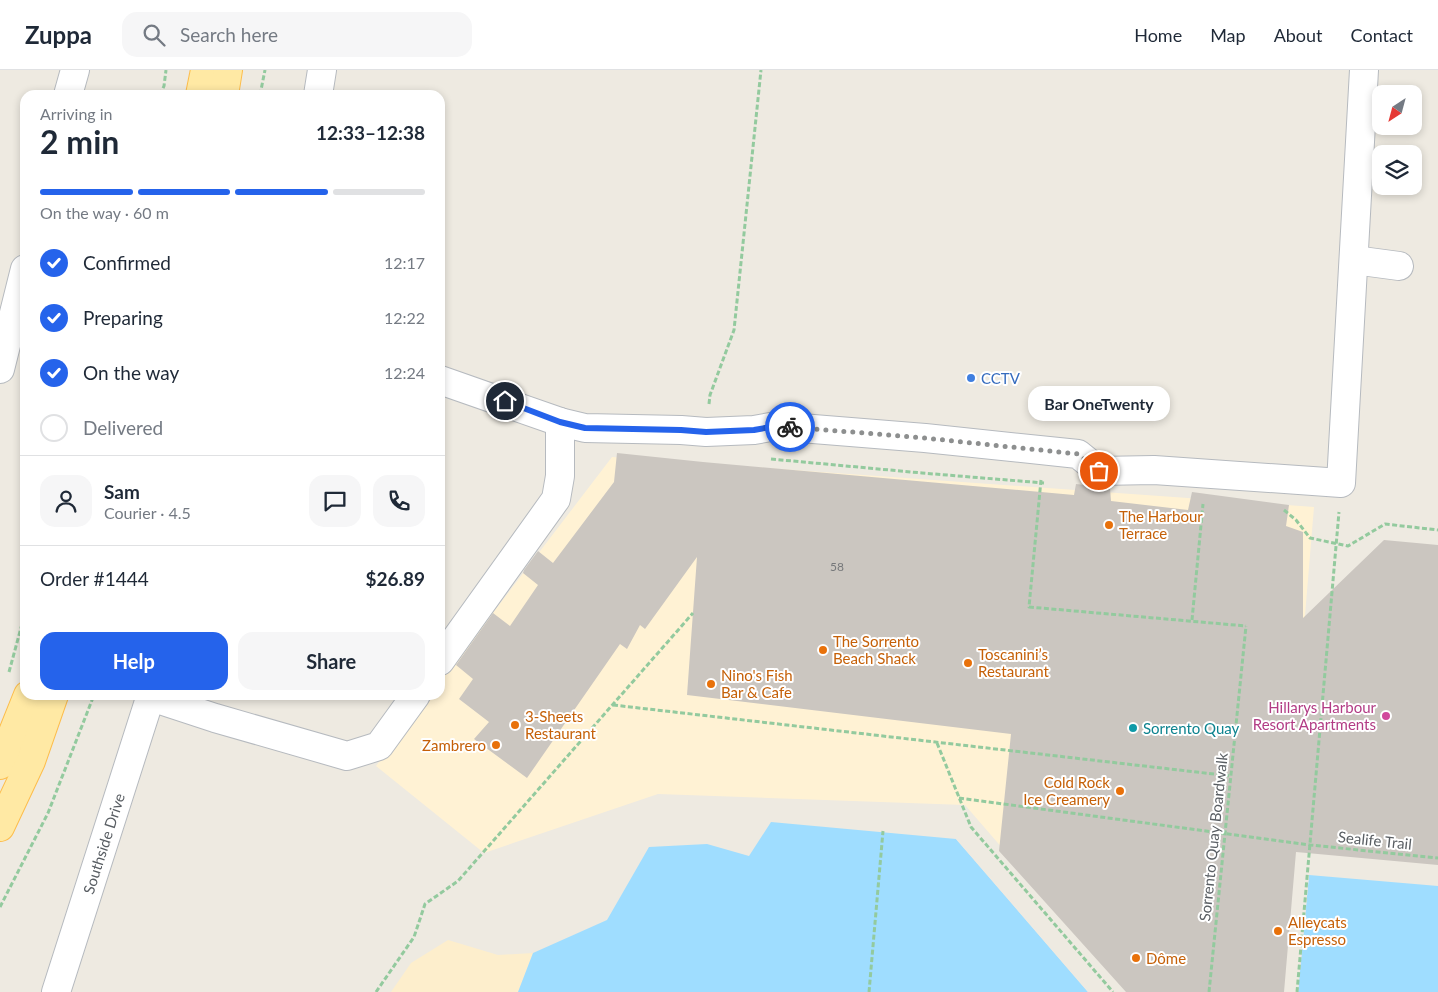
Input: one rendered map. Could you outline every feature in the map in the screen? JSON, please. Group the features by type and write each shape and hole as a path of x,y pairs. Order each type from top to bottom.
{"main road":[{"path":"201,90 205,70"},
{"path":"225,90 228,70"},
{"path":"0,765 26,700"},
{"path":"0,827 31,761 52,700"}],"street":[{"path":"69,90 75,70"},
{"path":"445,382 560,422 585,428 706,432 754,430 776,426 925,438 1078,454 1099,471 1154,470 1341,483 1364,70"},
{"path":"1354,260 1399,266"},
{"path":"0,369 20,289"},
{"path":"445,654 556,499 560,476 560,422"},
{"name":"Southside Drive","path":"56,992 150,700"},
{"path":"163,700 215,718 347,756 379,746 412,700"}],"path":[{"path":"162,90 166,70"},
{"path":"261,90 265,70"},
{"path":"710,395 734,330 761,70"},
{"path":"1044,451 1029,607 1192,620 1206,473"},
{"path":"1298,992 1341,483"},
{"path":"376,992 414,937 425,904 458,882 693,613"},
{"name":"Sorrento Quay Boardwalk","path":"1192,620 1246,626 1209,992"},
{"path":"8,674 20,630"},
{"path":"0,907 48,813 92,700"},
{"path":"613,705 1231,776"},
{"path":"938,743 971,827 1113,992"},
{"name":"Sealife Trail","path":"959,798 1310,845 1438,858"},
{"path":"869,992 883,831"}],"shaded area":[{"name":"Sorrento Quay","path":"612,457 1314,507 1285,857 1127,992 965,805 658,794 484,853 376,766 426,700 445,700 445,675"}],"sand":[{"path":"448,940 498,955 533,953 518,992 391,992 411,963"}],"water":[{"path":"771,822 956,839 1088,992 518,992 533,953 607,920 649,847 707,844 749,856"},
{"path":"1309,875 1438,886 1438,992 1298,992"}],"pier":[{"path":"956,839 960,839 1090,992 1088,992"},
{"path":"1306,875 1309,875 1298,992 1296,992"}],"building":[{"name":"Sorrento Quay","path":"617,453 1074,495 1076,484 1110,488 1111,501 1188,510 1192,492 1289,505 1286,526 1303,532 1303,618 1384,540 1438,545 1438,865 1296,852 1284,992 1126,992 999,851 1011,734 687,695 697,557 645,629 640,625 627,649 620,644 527,778 474,739 489,722 459,699 473,679 456,665 493,613 510,626 538,585 523,573 524,570 538,551 553,563 614,482"}],"way so far":[{"path":"790,427 925,438 1078,454 1099,471"}],"place":[{"name":"CCTV","path":"971,378"},
{"name":"Bar OneTwenty","path":"1099,471"},
{"name":"The Harbour Terrace","path":"1109,525"},
{"name":"The Sorrento Beach Shack","path":"823,650"},
{"name":"Toscanini’s Restaurant","path":"968,663"},
{"name":"Nino's Fish Bar & Cafe","path":"711,684"},
{"name":"Hillarys Harbour Resort Apartments","path":"1386,716"},
{"name":"3-Sheets Restaurant","path":"515,725"},
{"name":"Sorrento Quay","path":"1133,728"},
{"name":"Zambrero","path":"496,745"},
{"name":"Cold Rock Ice Creamery","path":"1120,791"},
{"name":"Alleycats Espresso","path":"1278,931"},
{"name":"Dôme","path":"1136,958"}],"route":[{"path":"505,401 560,422 585,428 706,432 754,430 776,426 790,427"}]}
